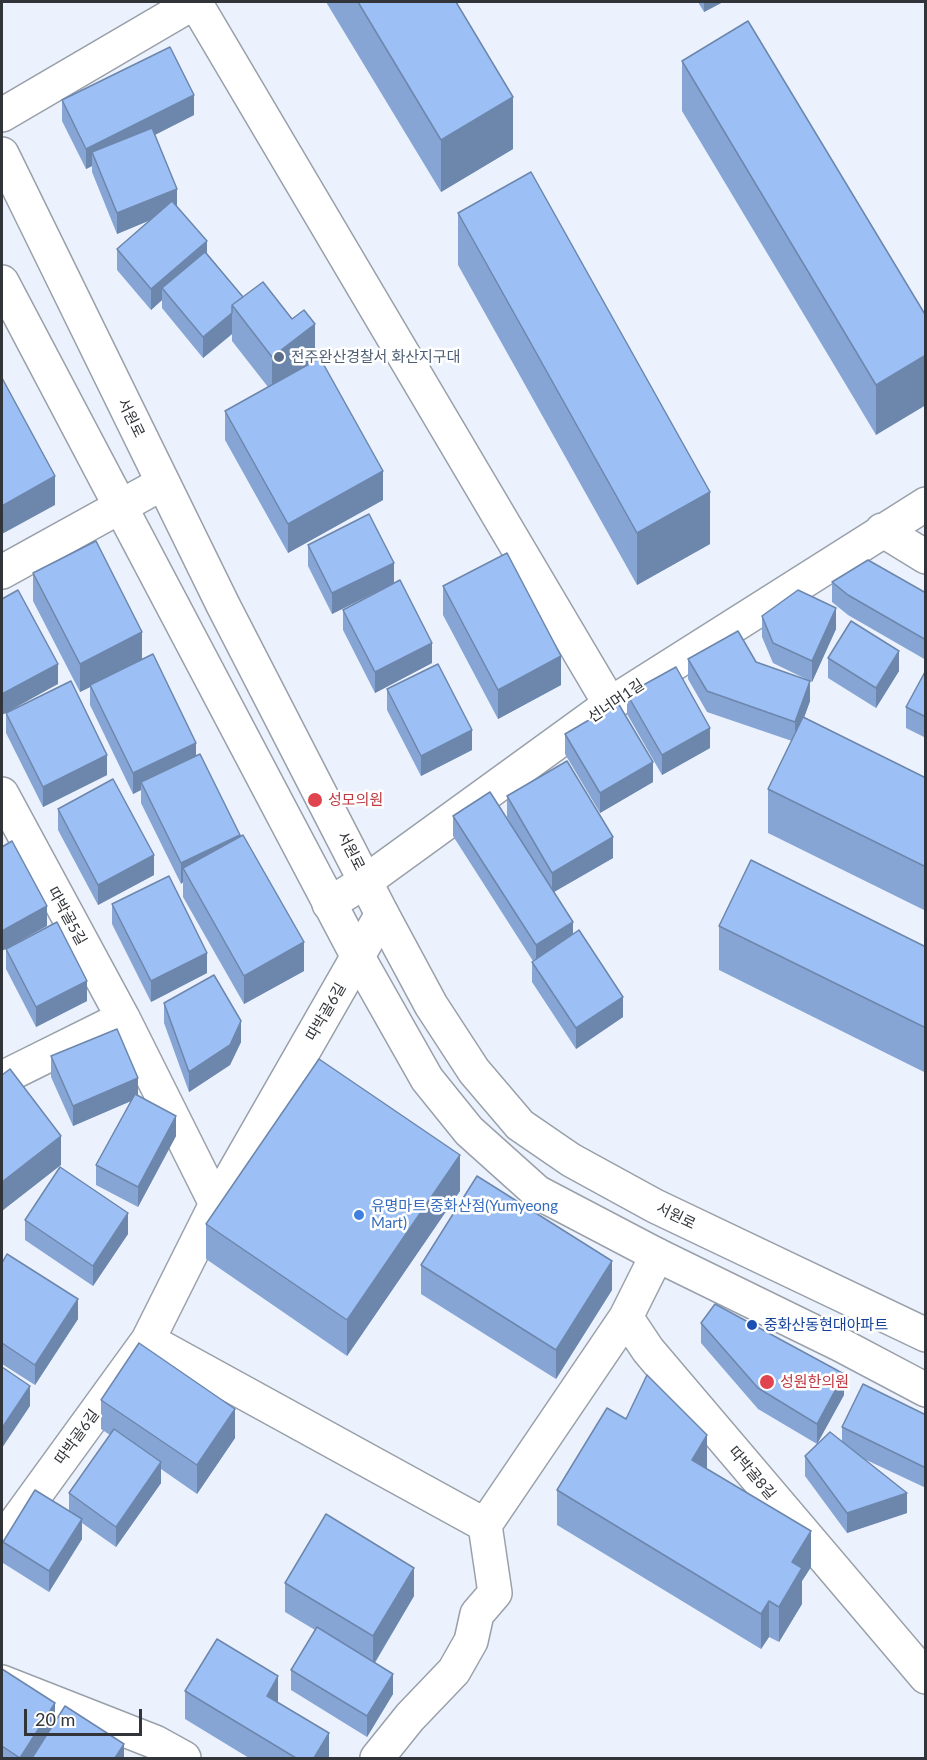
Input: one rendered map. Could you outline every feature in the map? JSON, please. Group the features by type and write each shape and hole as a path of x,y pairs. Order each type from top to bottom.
{"street":[{"path":"2,115 195,2 610,704"},
{"name":"서원로","path":"2,154 229,616 382,914 437,1014 474,1071 520,1125 571,1160 655,1206 926,1335"},
{"path":"2,282 358,957 427,1079 469,1131 537,1192 926,1390"},
{"path":"2,573 163,483"},
{"name":"선너머1길","path":"329,904 366,881 610,704 926,504"},
{"path":"882,530 926,557"},
{"name":"따박골5길","path":"2,794 12,839 123,1018"},
{"name":"따박골6길","path":"2,1541 148,1340 216,1204 382,914"},
{"path":"2,1078 123,1018 216,1204"},
{"path":"377,1758 410,1717 454,1671 471,1641 477,1614 495,1593 485,1525 626,1317 657,1255"},
{"name":"따박골8길","path":"626,1317 648,1350 926,1677"},
{"path":"148,1340 485,1525"},
{"path":"2,1682 155,1742 183,1758"}],"building":[{"path":"358,2 456,2 513,97 441,140"},
{"path":"748,21 926,316 926,355 876,385 682,61"},
{"path":"170,47 194,95 86,149 62,100"},
{"path":"152,128 177,189 117,213 92,152"},
{"path":"531,172 710,492 637,533 458,213"},
{"path":"172,201 207,241 151,289 117,249"},
{"path":"205,252 243,297 232,305 232,313 203,337 162,288"},
{"path":"263,282 292,319 304,310 315,324 272,357 232,305"},
{"path":"320,358 383,471 288,524 225,411"},
{"path":"2,378 55,476 2,506"},
{"path":"369,514 394,563 332,593 308,545"},
{"path":"96,541 142,632 80,664 33,573"},
{"path":"507,553 561,656 498,690 443,586"},
{"path":"868,560 926,593 926,640 848,595 832,582"},
{"path":"400,580 432,643 375,672 343,610"},
{"path":"18,590 58,664 2,694 2,599"},
{"path":"798,590 836,608 812,661 773,643 762,616"},
{"path":"851,621 899,651 876,688 828,658"},
{"path":"738,631 756,662 810,681 795,722 707,691 688,659"},
{"path":"153,654 196,743 133,773 90,685"},
{"path":"438,664 472,730 421,756 387,689"},
{"path":"676,667 710,728 662,755 627,694"},
{"path":"926,670 926,717 906,707"},
{"path":"71,681 107,755 43,787 6,713"},
{"path":"618,703 653,762 600,793 565,734"},
{"path":"803,717 926,778 926,867 768,789"},
{"path":"200,754 240,835 181,863 141,782"},
{"path":"567,761 613,837 552,873 507,796"},
{"path":"113,779 154,855 98,885 58,809"},
{"path":"490,792 573,922 536,945 453,816"},
{"path":"243,835 304,942 244,976 183,868"},
{"path":"12,841 47,906 2,931 2,847"},
{"path":"751,860 926,947 926,1028 719,926"},
{"path":"169,876 207,953 151,981 112,904"},
{"path":"57,922 87,981 36,1007 6,949"},
{"path":"579,930 623,997 576,1028 532,962"},
{"path":"214,975 241,1021 230,1045 189,1072 164,1003"},
{"path":"117,1029 138,1078 73,1106 51,1056"},
{"path":"319,1059 460,1155 347,1320 206,1224"},
{"path":"10,1069 61,1136 2,1182 2,1075"},
{"path":"135,1094 176,1116 138,1187 96,1165"},
{"path":"60,1167 128,1213 93,1266 25,1220"},
{"path":"477,1176 612,1261 556,1350 421,1265"},
{"path":"7,1254 78,1299 35,1365 2,1343 2,1263"},
{"path":"715,1304 844,1374 817,1424 758,1388 701,1323"},
{"path":"139,1343 235,1409 197,1465 101,1400"},
{"path":"2,1367 30,1386 2,1428"},
{"path":"647,1375 707,1435 692,1460 811,1531 792,1562 802,1568 779,1607 769,1601 761,1614 557,1490 607,1408 626,1419"},
{"path":"863,1384 926,1415 926,1468 842,1427"},
{"path":"114,1429 161,1462 116,1527 69,1493"},
{"path":"830,1432 907,1493 847,1513 805,1456"},
{"path":"35,1490 82,1519 49,1571 3,1542"},
{"path":"326,1514 414,1568 373,1636 285,1583"},
{"path":"317,1627 393,1674 367,1716 291,1670"},
{"path":"217,1639 278,1676 267,1696 329,1733 314,1758 296,1758 185,1691"},
{"path":"2,1669 55,1703 20,1758 2,1746"},
{"path":"65,1706 124,1744 115,1758 32,1758"}],"place":[{"name":"전주완산경찰서 화산지구대","path":"279,357"},
{"name":"성모의원","path":"315,800"},
{"name":"유명마트 중화산점(Yumyeong Mart)","path":"359,1215"},
{"name":"중화산동현대아파트","path":"752,1325"},
{"name":"성원한의원","path":"767,1382"}]}
